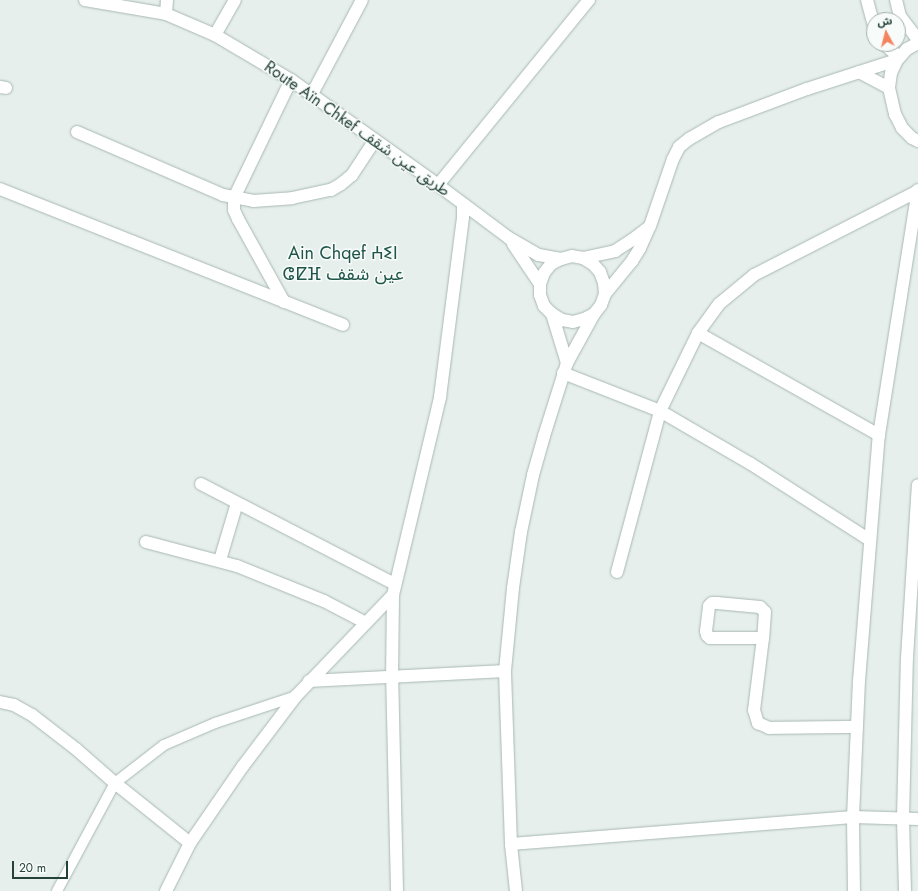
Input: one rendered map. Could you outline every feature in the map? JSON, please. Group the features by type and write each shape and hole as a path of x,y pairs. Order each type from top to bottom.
{"street":[{"name":"Route Aïn Chkef طريق عين شقف","path":"85,0 166,14 215,35 312,94 509,238 539,255 561,259"},
{"path":"166,14 167,0"},
{"path":"215,35 235,0"},
{"path":"312,94 362,0"},
{"path":"438,185 589,0"},
{"path":"867,0 870,12"},
{"path":"896,0 900,16 918,40"},
{"path":"918,44 907,49 898,58 891,73 889,88 895,114 902,128 912,138 918,141"},
{"path":"892,52 898,58"},
{"path":"516,891 511,844 505,671 521,532 533,475 565,368 594,314 601,305 605,294 632,261 640,248 650,226 673,159 679,147 689,139 719,122 819,84 898,58"},
{"path":"859,72 889,88"},
{"path":"284,302 238,219 234,210 234,198 291,80"},
{"path":"77,132 215,192 234,198 253,201 272,200 331,190 342,184 352,175 375,140"},
{"path":"0,189 343,325"},
{"path":"616,572 660,411 698,333 719,304 754,275 918,190"},
{"path":"854,891 854,817 857,727 879,435 918,190"},
{"path":"397,891 392,678 394,590 440,397 458,260 463,204"},
{"path":"583,258 615,250 632,240 650,226"},
{"name":"Route Aïn Chkef طريق عين شقف","path":"509,238 540,284"},
{"path":"594,314 573,322 562,320 552,314 544,306 540,295 540,284 544,273 551,264 561,259 572,256 583,258 593,264 600,272 604,283 605,294"},
{"path":"552,314 565,368"},
{"path":"698,333 879,435"},
{"path":"565,368 660,411 751,464 870,540"},
{"path":"201,484 394,590"},
{"path":"905,891 903,818 907,658 918,485"},
{"path":"220,560 237,503"},
{"path":"146,542 220,560 290,586 366,622"},
{"path":"166,891 190,843 243,766 296,696 394,590"},
{"path":"763,638 710,638 707,635 706,630 709,606 712,603 717,603 763,609 765,617 763,638 754,710 758,723 769,728 857,727"},
{"path":"310,681 392,678 505,671"},
{"path":"0,702 14,705 32,714 190,843"},
{"path":"511,844 854,817 918,819"}],"lane":[{"path":"57,891 115,783 164,745 215,723 296,696"}],"district":[{"name":"Ain Chqef ⵄⵉⵏ ⵛⵇⴼ عين شقف","path":"343,264"}]}
